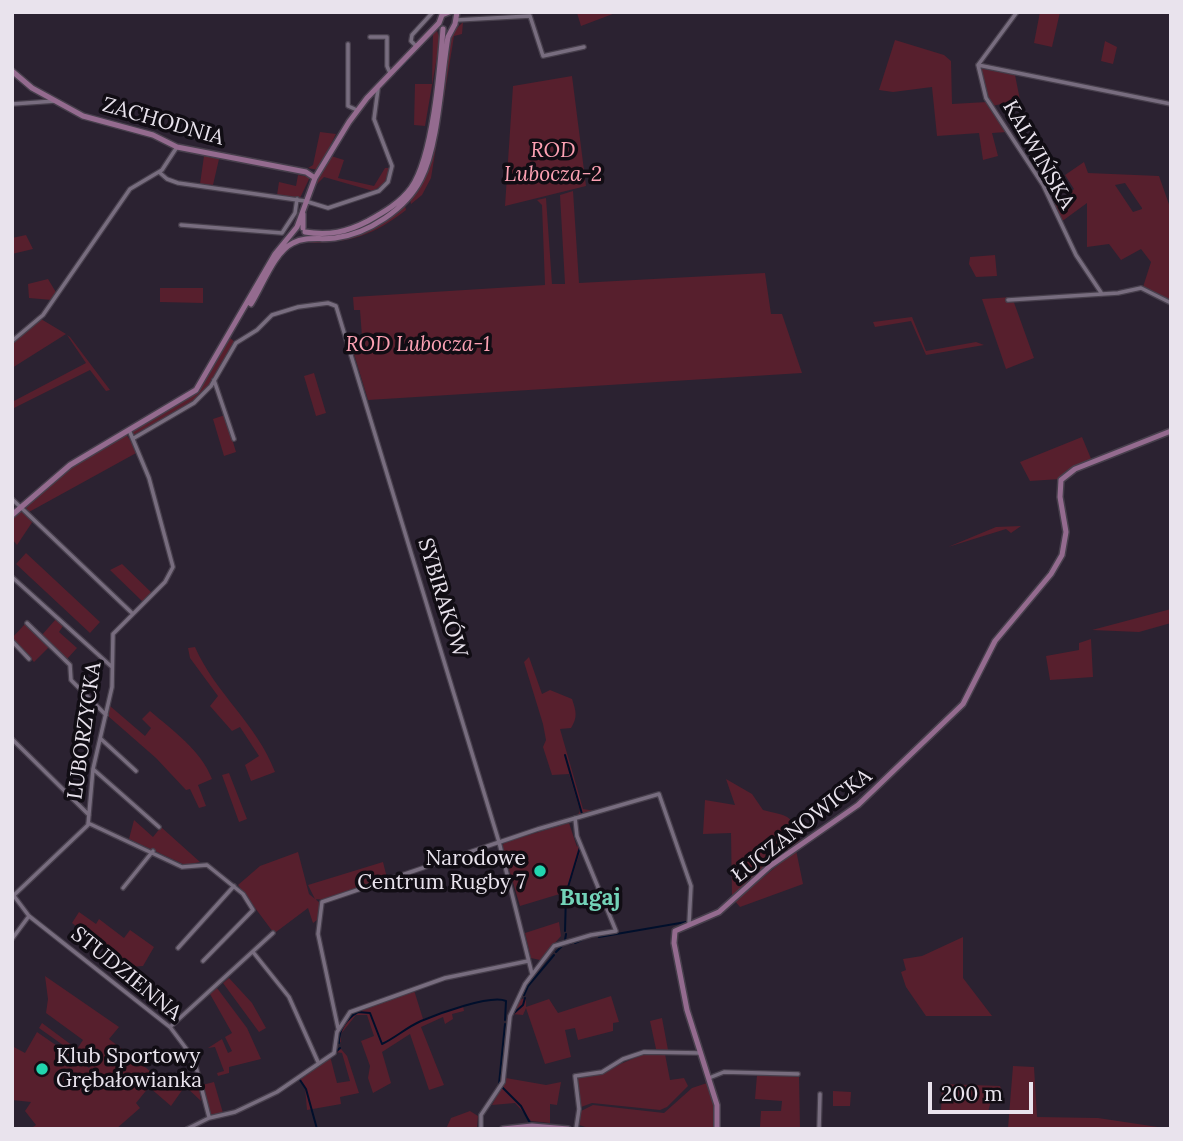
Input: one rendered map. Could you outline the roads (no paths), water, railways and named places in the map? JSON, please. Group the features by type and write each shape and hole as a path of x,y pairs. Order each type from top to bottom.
{"street":[{"path":"416,46 411,41 412,35 433,12"},
{"path":"1017,12 978,65 1171,104"},
{"path":"293,239 292,230 328,234 351,229 387,210 410,189 425,153 443,27 442,15 530,16 543,57 584,47"},
{"path":"12,515 70,465 196,390 277,259 302,231 305,201 315,178 357,110 429,31 443,27 456,17"},
{"path":"370,37 387,37 387,66 390,73"},
{"path":"348,44 348,106 357,110"},
{"name":"KALWIŃSKA","path":"978,65 986,98 1038,177 1076,255 1101,294"},
{"name":"ZACHODNIA","path":"12,71 55,101 83,116 153,135 177,147 306,172 315,178"},
{"path":"159,172 178,183 297,199 332,207 379,191 388,182 391,160 374,119 377,87"},
{"path":"12,104 55,101"},
{"path":"12,341 43,315 130,189 159,172 177,147"},
{"path":"181,225 282,233 296,210 297,199"},
{"path":"1008,300 1101,294 1141,288 1171,303"},
{"name":"SYBIRAKÓW","path":"239,340 280,312 328,303 336,306 499,842 532,974"},
{"path":"134,438 194,403 214,380 239,340 230,335"},
{"path":"214,380 234,439"},
{"name":"LUBORZYCKA","path":"88,823 93,769 106,715 113,634 167,580 174,566 167,534 129,430"},
{"name":"ŁUCZANOWICKA","path":"689,924 719,912 769,866 858,805 963,704 995,641 1058,564 1066,532 1060,497 1061,480 1075,469 1171,431"},
{"path":"13,500 26,501"},
{"path":"13,500 133,614"},
{"path":"12,577 112,667"},
{"path":"27,623 70,665 71,680 106,715"},
{"path":"12,641 29,659"},
{"path":"101,739 136,771"},
{"path":"13,743 89,816"},
{"path":"93,769 159,827"},
{"path":"187,1129 209,1118 235,1112 277,1092 336,1050 338,1028 318,934 322,902 499,842 660,794 691,886 689,924 677,929 673,942 687,1010 718,1105 717,1129"},
{"path":"481,1129 481,1115 501,1086 510,1016 532,974 559,943 616,931 577,836 575,818"},
{"path":"13,896 88,823 153,851 182,867 208,865 245,896 253,910 203,961"},
{"path":"123,888 153,851"},
{"path":"178,948 234,886"},
{"name":"STUDZIENNA","path":"13,896 29,916 170,1027 194,1059 209,1118"},
{"path":"12,904 19,905"},
{"path":"12,939 29,916"},
{"path":"170,1027 273,933"},
{"path":"253,952 289,997 318,1062"},
{"path":"338,1028 350,1012 365,1006 445,978 528,961"},
{"path":"576,1129 579,1110 575,1076 603,1072 623,1059 645,1052 701,1053"},
{"path":"709,1079 724,1072 798,1074"},
{"path":"819,1129 820,1094"},
{"path":"503,1129 532,1126 568,1129"}],"waterway":[{"path":"395,73 409,59"},
{"path":"565,755 582,814"},
{"path":"565,931 566,894 580,847"},
{"path":"599,937 686,922"},
{"path":"565,940 566,934"},
{"path":"575,943 586,938"},
{"path":"568,944 572,943"},
{"path":"556,952 562,946"},
{"path":"524,995 528,986 554,955"},
{"path":"514,1013 523,1005 525,998"},
{"path":"339,1043 344,1025 358,1012 370,1013 382,1044 421,1021 477,1002 506,1001 505,1020"},
{"path":"505,1024 499,1084 521,1106 530,1123"},
{"path":"329,1058 340,1048"},
{"path":"300,1080 306,1089 317,1129"}],"place":[{"name":"Narodowe Centrum Rugby 7","path":"540,871"},
{"name":"Klub Sportowy Grębałowianka","path":"42,1069"}],"district":[{"name":"Bugaj","path":"590,898"}],"park label":[{"name":"ROD Lubocza-2","path":"553,163"},
{"name":"ROD Lubocza-1","path":"418,345"}]}
